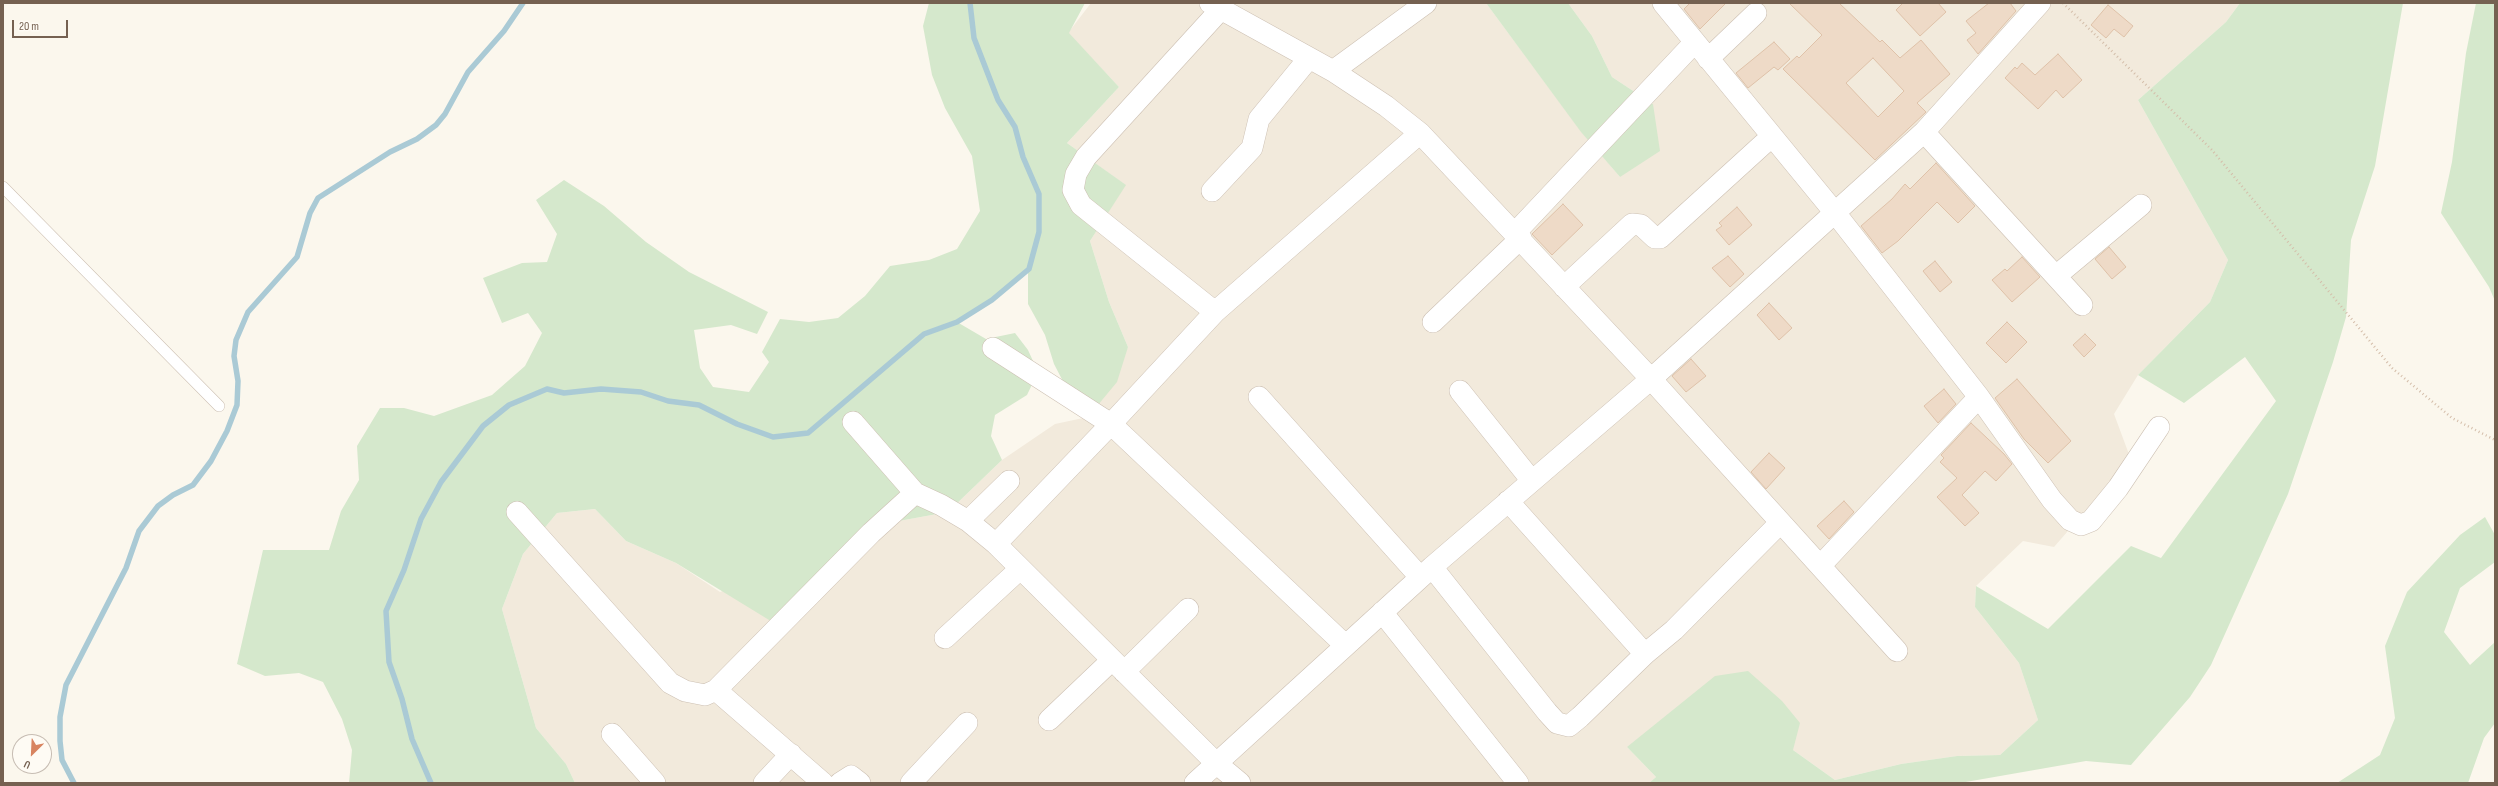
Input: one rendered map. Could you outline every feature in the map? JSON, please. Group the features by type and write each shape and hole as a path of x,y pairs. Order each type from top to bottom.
{"street":[{"path":"1333,71 1426,3"},
{"path":"1663,3 1771,137 1836,214 1979,396 2052,500 2070,520 2081,525 2091,521 2118,488 2159,427"},
{"path":"1195,783 1426,572 1651,378 1836,214 1924,132 2040,3"},
{"path":"1215,312 1082,205 1073,190 1076,174 1086,157 1215,6 1333,71 1386,106 1420,133 1518,235 1564,287 1651,378 1780,523 1821,565 1897,651"},
{"path":"1708,59 1756,13"},
{"path":"1433,322 1518,235 1694,43"},
{"path":"1212,191 1252,148 1259,119 1309,58"},
{"path":"1924,132 2082,305"},
{"path":"996,544 1111,424 1215,312 1420,133"},
{"path":"1564,287 1632,224 1641,225 1655,238 1660,238 1771,137"},
{"path":"2056,276 2141,206"},
{"path":"993,348 1111,424 1346,645"},
{"path":"1460,391 1532,481"},
{"path":"1821,565 1979,396"},
{"path":"1259,397 1426,572 1557,723 1569,726 1645,654 1674,630 1780,523"},
{"path":"853,422 915,493 941,505 968,521 996,544 1216,763 1240,783"},
{"path":"968,521 1009,481"},
{"path":"517,512 670,683 698,695 705,696 716,690 871,533 915,493"},
{"path":"1508,501 1645,654"},
{"path":"945,638 1020,569"},
{"path":"1049,720 1188,609"},
{"path":"1382,612 1518,783"},
{"path":"716,690 791,754 822,783"},
{"path":"911,783 967,723"},
{"path":"612,734 655,783"},
{"path":"764,783 791,754"},
{"path":"840,783 851,776 860,783"}],"lane":[{"path":"3,187 219,406"}],"path":[{"path":"2063,3 2212,150 2392,368 2452,418 2495,440"}],"shaded area":[{"path":"1091,3 1486,3 1581,131 1620,177 1653,104 1612,77 1592,36 1568,3 2240,3 2226,22 2138,100 2228,260 2210,302 2138,375 2114,414 2130,457 2102,492 2054,547 2023,541 1976,586 1975,607 2019,663 2038,720 2000,755 1957,756 1901,764 1835,780 1793,750 1627,747 1656,777 1649,783 575,783 566,764 536,728 502,609 523,554 557,513 595,509 626,541 676,563 720,592 899,521 948,512 1002,460 1055,424 1088,417 1128,347 1109,302 1090,241 1125,185 1067,143 1119,87 1068,33"}],"green space":[{"path":"929,3 1085,3 1069,33 1119,87 1067,143 1126,185 1090,241 1109,302 1128,347 1117,382 1088,417 1067,389 1054,364 1045,335 1028,304 1028,269 992,300 957,322 986,339 1015,333 1028,350 1038,372 1027,395 995,415 991,436 1002,460 948,512 899,521 774,623 676,563 626,541 595,509 557,513 523,554 502,609 536,728 566,764 575,783 349,783 352,750 342,719 323,682 299,673 265,676 237,664 263,550 329,550 341,511 359,480 357,446 380,408 404,408 434,416 492,395 525,366 542,333 528,313 502,323 483,278 522,263 547,262 557,234 536,200 564,180 604,206 646,242 689,272 768,312 757,334 731,325 694,330 700,368 713,387 749,392 769,362 762,352 780,319 809,322 838,318 865,296 890,266 929,260 957,249 980,211 972,156 945,108 932,75 923,26"},
{"path":"1486,3 1568,3 1592,36 1612,77 1653,104 1660,151 1620,177 1581,132"},
{"path":"2240,3 2403,3 2375,166 2351,240 2346,317 2333,362 2288,494 2211,665 2190,697 2131,765 2086,761 1960,783 1649,783 1656,777 1627,747 1715,676 1748,671 1782,701 1800,723 1793,750 1835,780 1901,764 1957,756 2000,755 2038,720 2019,663 1975,607 1976,586 2048,629 2131,546 2161,558 2276,401 2245,357 2184,403 2138,375 2210,302 2228,260 2138,100 2226,22"},
{"path":"2476,3 2495,3 2495,301 2489,287 2441,213 2452,162 2466,53"},
{"path":"2485,517 2495,535 2495,562 2460,588 2444,632 2470,665 2495,642 2495,723 2484,738 2468,783 2337,783 2380,755 2395,718 2385,646 2407,592 2460,535"}],"building":[{"path":"1690,3 1726,3 1700,29 1684,9"},
{"path":"1789,3 1839,3 1880,42 1882,40 1900,58 1921,40 1950,74 1917,103 1926,112 1875,160 1783,69 1797,56 1799,58 1822,35","holes":["1873,58 1904,91 1878,117 1846,83"]},
{"path":"1903,3 1938,3 1946,12 1920,36 1896,10"},
{"path":"1989,3 2010,3 2016,11 1978,54 1967,40 1976,33 1966,21"},
{"path":"2108,5 2133,26 2124,37 2114,29 2106,38 2091,25"},
{"path":"1774,42 1790,59 1778,70 1774,67 1748,88 1736,73"},
{"path":"2058,54 2082,80 2063,98 2056,90 2038,109 2005,78 2015,67 2017,69 2022,63 2035,75"},
{"path":"1936,163 1975,206 1958,223 1937,202 1898,241 1882,253 1861,226 1892,199 1905,184 1910,189"},
{"path":"1563,204 1583,225 1552,255 1532,234"},
{"path":"1737,207 1752,225 1729,245 1716,230 1722,226 1719,223"},
{"path":"2109,247 2126,267 2112,279 2095,259"},
{"path":"1728,256 1744,274 1730,287 1712,268"},
{"path":"2022,257 2040,277 2012,302 1992,280 2005,269 2007,271"},
{"path":"1935,261 1952,282 1940,292 1923,271"},
{"path":"1769,303 1792,328 1779,340 1757,315"},
{"path":"2007,322 2027,342 2006,363 1986,343"},
{"path":"2085,334 2096,345 2084,357 2073,345"},
{"path":"1691,359 1706,376 1686,392 1672,376"},
{"path":"2017,379 2071,441 2048,463 2024,439 1995,398"},
{"path":"1944,389 1956,404 1938,423 1924,406"},
{"path":"1971,423 2004,454 2012,464 1996,481 1985,471 1962,495 1979,513 1965,526 1937,497 1957,478 1940,462 1944,458 1941,455"},
{"path":"1769,453 1785,468 1766,489 1751,472"},
{"path":"1844,501 1854,512 1829,539 1817,526"}],"waterway":[{"path":"74,783 62,760 60,741 60,717 66,685 126,568 139,531 158,506 173,495 193,485 211,461 227,431 237,405 238,381 234,356 236,340 248,312 297,257 310,213 318,198 390,152 417,139 436,125 445,114 468,72 504,31 523,3"},
{"path":"431,783 412,739 402,699 389,662 386,611 404,570 421,519 441,482 483,426 509,405 547,389 564,393 601,389 641,392 668,401 699,405 737,424 773,437 808,433 924,334 957,322 992,300 1029,269 1039,232 1039,194 1023,157 1015,127 998,100 974,38 970,3"}]}
